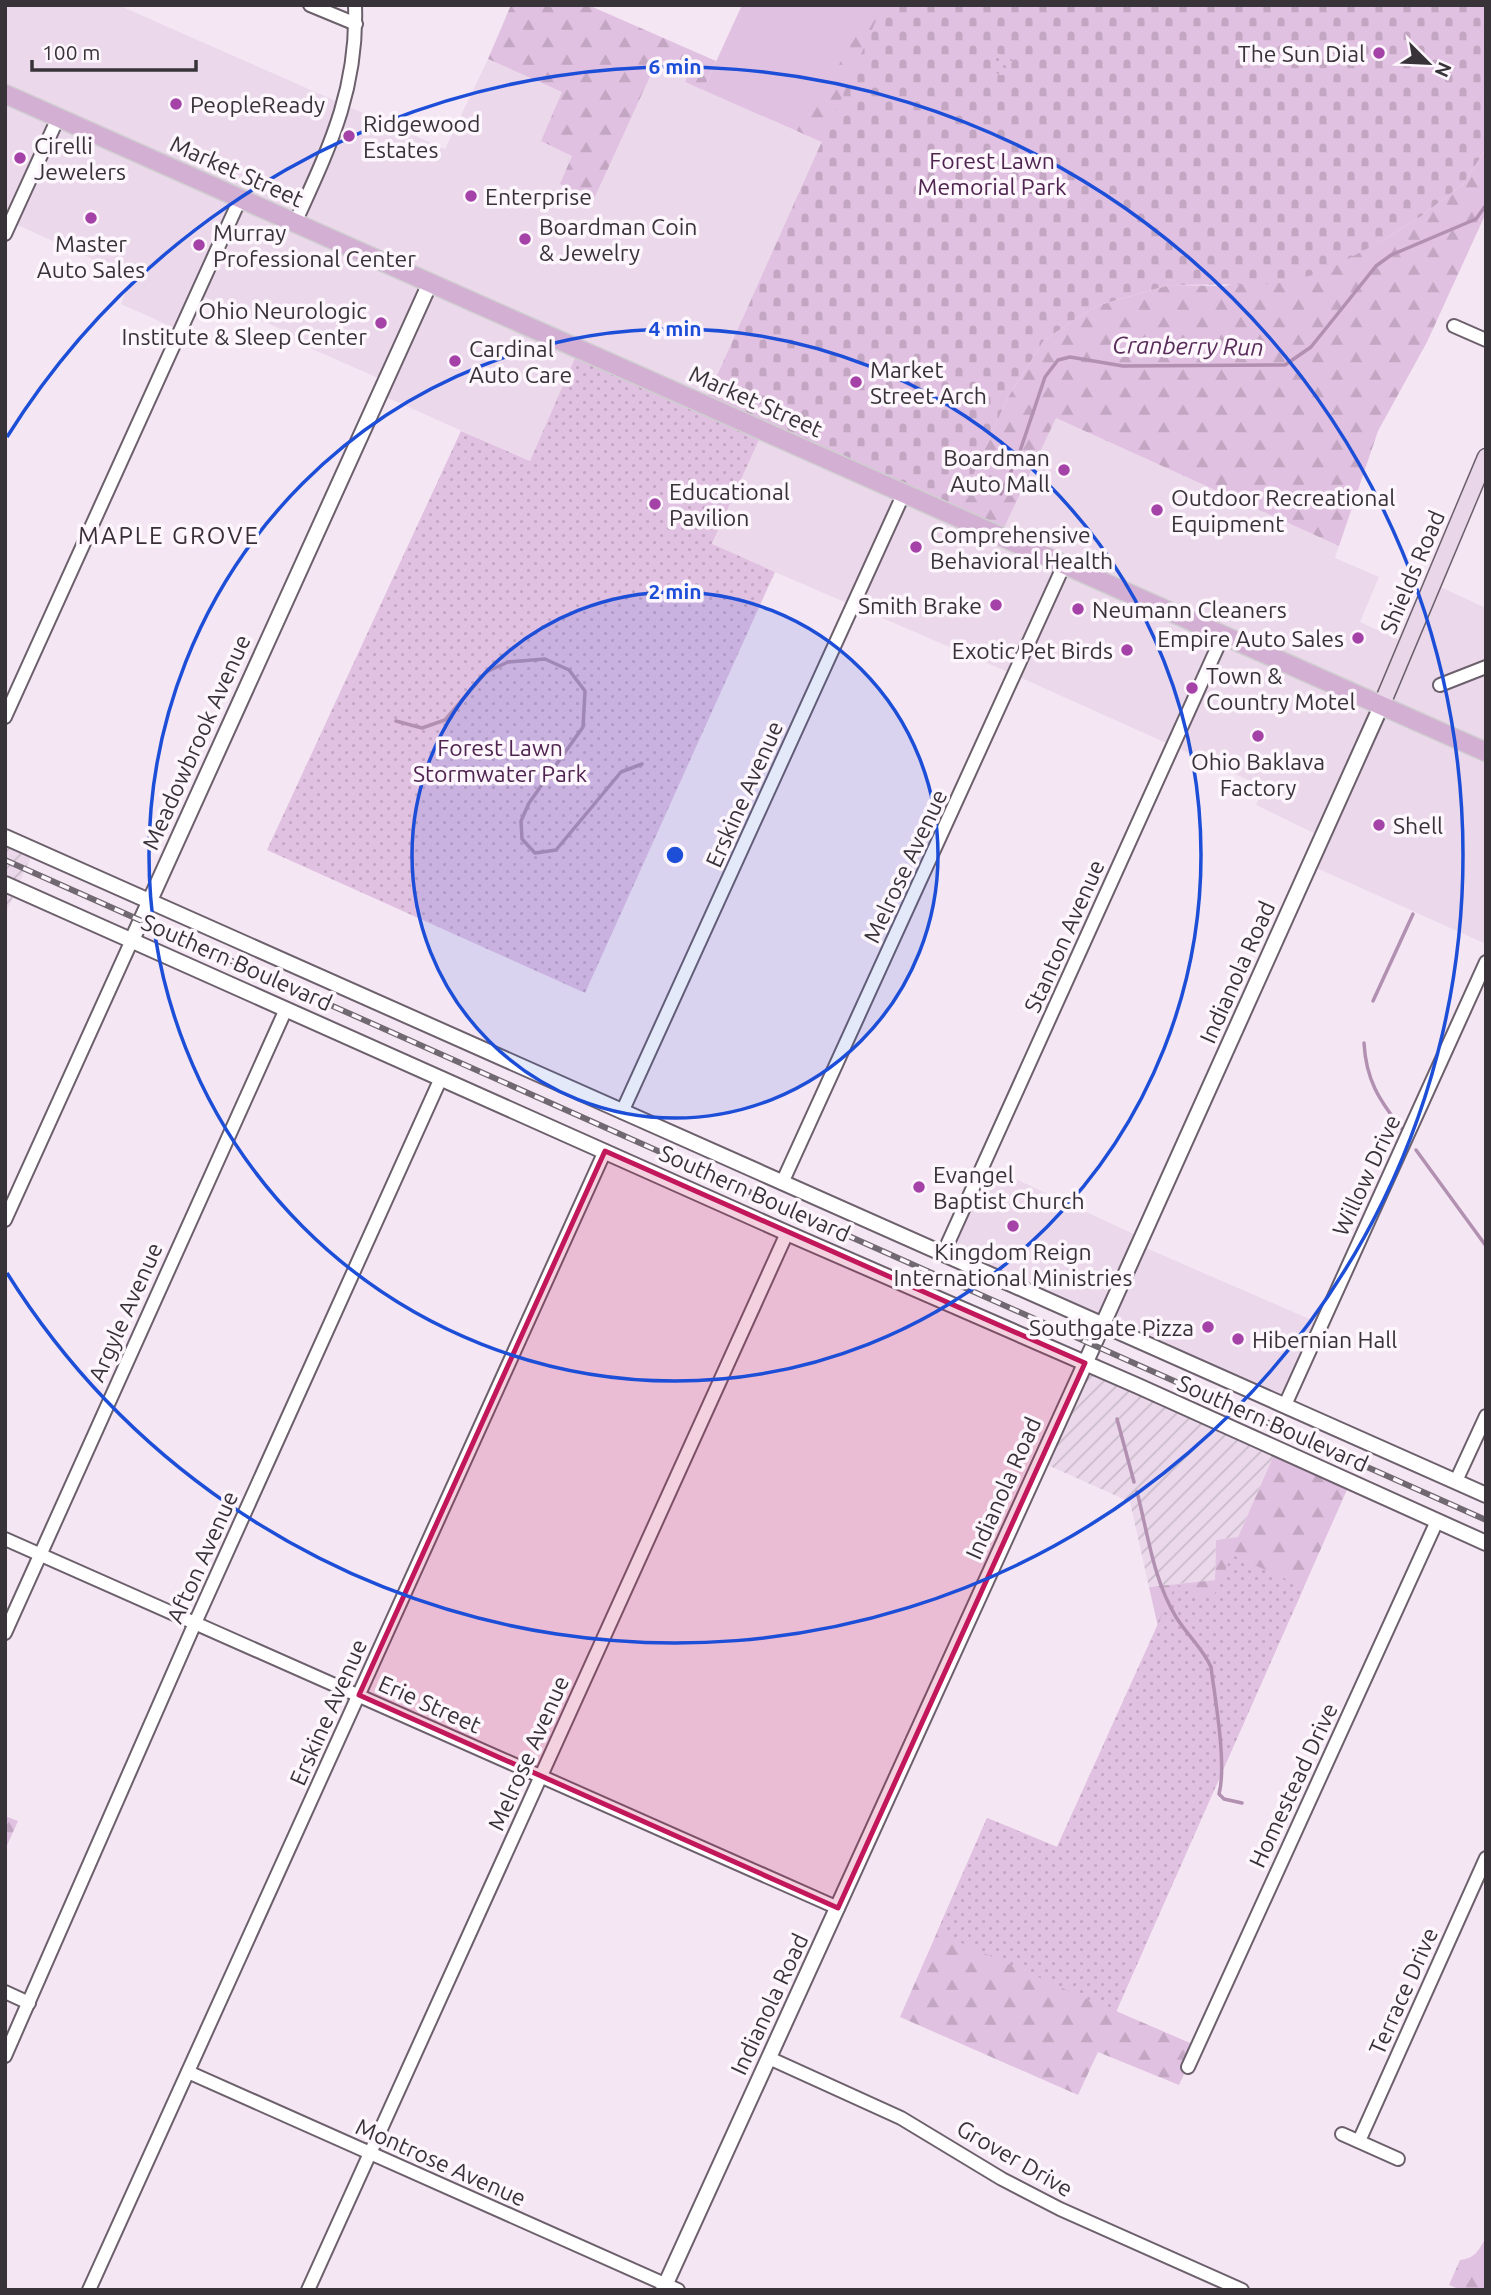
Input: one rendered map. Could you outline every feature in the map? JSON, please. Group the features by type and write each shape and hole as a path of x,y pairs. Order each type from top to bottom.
{"main road":[{"name":"Market Street","path":"5,94 1486,752"},
{"name":"Shields Road","path":"1382,704 1486,457"}],"street":[{"path":"310,5 356,24"},
{"path":"295,223 334,135 345,101 352,74 355,5"},
{"path":"5,234 58,118"},
{"path":"5,717 240,199"},
{"name":"Meadowbrook Avenue","path":"5,1220 430,283"},
{"path":"1454,326 1486,340"},
{"name":"Erskine Avenue","path":"622,1112 904,493"},
{"name":"Melrose Avenue","path":"782,1183 1064,565"},
{"name":"Stanton Avenue","path":"943,1254 1223,635"},
{"path":"1440,685 1486,667"},
{"name":"Indianola Road","path":"669,2288 769,2058 1382,704"},
{"name":"Southern Boulevard","path":"5,837 1486,1495"},
{"name":"Southern Boulevard","path":"5,884 1486,1543"},
{"name":"Willow Drive","path":"1285,1405 1486,962"},
{"name":"Argyle Avenue","path":"5,1633 286,1009"},
{"name":"Afton Avenue","path":"5,2056 195,1623 442,1078"},
{"name":"Erskine Avenue","path":"89,2290 605,1151"},
{"name":"Melrose Avenue","path":"307,2290 787,1233"},
{"path":"1456,1481 1486,1416"},
{"name":"Homestead Drive","path":"1188,2067 1437,1521"},
{"name":"Erie Street","path":"5,1539 838,1908"},
{"name":"Terrace Drive","path":"1359,2141 1486,1858"},
{"path":"5,1992 29,2003"},
{"name":"Grover Drive","path":"769,2058 901,2118 1002,2179 1060,2209 1242,2290"},
{"name":"Montrose Avenue","path":"188,2072 669,2288"},
{"path":"1342,2134 1398,2159"}],"highlighted area":[{"path":"605,1151 1085,1363 838,1908 359,1695"}],"shaded area":[{"path":"5,5 118,5 445,149 488,59 562,92 572,156 594,199 658,58 689,72 685,82 822,142 704,405 530,461 379,394 385,381 292,340 293,334 198,294 181,331 121,304 132,277 11,222 5,226"},
{"path":"1056,418 1339,546 1335,558 1379,577 1360,622 1406,643 1432,583 1486,608 1486,944 1310,865 1322,837 1256,805 1264,787 1015,675 712,545 763,431"},
{"path":"5,837 34,850 5,915"},
{"path":"983,1164 1142,1238 1139,1245 1321,1324 1285,1405 943,1254"},
{"path":"1085,1363 1276,1450 1238,1537 1216,1540 1215,1580 1149,1587 1130,1502 1041,1462"}],"green space":[{"path":"511,5 588,5 716,61 703,90 685,82 689,72 658,59 594,199 560,184 572,156 541,141 562,92 488,59"},
{"path":"742,5 883,5 822,142 703,90"},
{"path":"868,5 912,5 704,405 822,142 797,131 804,114 832,79"},
{"name":"Forest Lawn Memorial Park","path":"883,5 1486,5 1486,149 1463,184 1420,217 1321,273 1275,284 1169,285 1096,306 1044,340 1007,399 955,516 704,405"},
{"path":"997,53 1013,60 1004,75 992,70"},
{"path":"1486,149 1486,213 1427,342 1378,431 1339,546 1056,418 1000,536 955,516 1007,399 1044,340 1096,306 1169,285 1225,286 1380,242 1420,217 1463,184"},
{"name":"Forest Lawn Stormwater Park","path":"579,349 763,431 712,544 775,572 585,993 267,850 461,431 530,461"},
{"path":"1276,1450 1350,1483 1116,2011 1197,2046 1179,2085 1098,2052 1078,2095 900,2017 987,1818 1057,1847 1158,1627 1149,1587 1215,1580 1216,1540 1238,1537"},
{"path":"1232,1555 1304,1587 1116,2012 937,1932 987,1818 1057,1847 1176,1584 1212,1600"},
{"path":"5,1816 18,1821 5,1850"},
{"path":"1486,2237 1486,2290 1461,2290 1449,2285 1460,2260 1473,2255"}],"waterway":[{"name":"Cranberry Run","path":"1001,494 1020,451 1045,377 1058,360 1070,357 1123,366 1285,365 1311,347 1376,266 1391,255 1476,219 1486,205"},
{"name":"Cranberry Run","path":"396,721 422,728 445,720 486,672 508,662 545,659 569,670 585,691 583,727 529,803 521,821 522,839 535,853 556,850 621,772 642,764"},
{"path":"1373,1001 1413,914"},
{"path":"1364,1043 1375,1089 1402,1129"},
{"path":"1416,1150 1486,1246"},
{"path":"1117,1419 1134,1482"},
{"path":"1137,1492 1152,1556 1168,1602 1211,1667 1221,1749 1219,1794 1224,1799 1242,1803"}],"railway":[{"path":"5,860 1486,1520"}],"place":[{"name":"The Sun Dial","path":"1379,53"},
{"name":"PeopleReady","path":"176,104"},
{"name":"Ridgewood Estates","path":"349,136"},
{"name":"Cirelli Jewelers","path":"20,158"},
{"name":"Enterprise","path":"471,196"},
{"name":"Master Auto Sales","path":"91,218"},
{"name":"Boardman Coin & Jewelry","path":"525,239"},
{"name":"Murray Professional Center","path":"199,245"},
{"name":"Ohio Neurologic Institute & Sleep Center","path":"381,323"},
{"name":"Cardinal Auto Care","path":"455,361"},
{"name":"Market Street Arch","path":"856,382"},
{"name":"Boardman Auto Mall","path":"1064,470"},
{"name":"Educational Pavilion","path":"655,504"},
{"name":"Outdoor Recreational Equipment","path":"1157,510"},
{"name":"Comprehensive Behavioral Health","path":"916,547"},
{"name":"Smith Brake","path":"996,605"},
{"name":"Neumann Cleaners","path":"1078,609"},
{"name":"Empire Auto Sales","path":"1358,638"},
{"name":"Exotic Pet Birds","path":"1127,650"},
{"name":"Town & Country Motel","path":"1192,688"},
{"name":"Ohio Baklava Factory","path":"1258,736"},
{"name":"Shell","path":"1379,825"},
{"name":"Evangel Baptist Church","path":"919,1187"},
{"name":"Kingdom Reign International Ministries","path":"1013,1226"},
{"name":"Southgate Pizza","path":"1208,1327"},
{"name":"Hibernian Hall","path":"1238,1339"}],"district":[{"name":"MAPLE GROVE","path":"169,535"}]}
